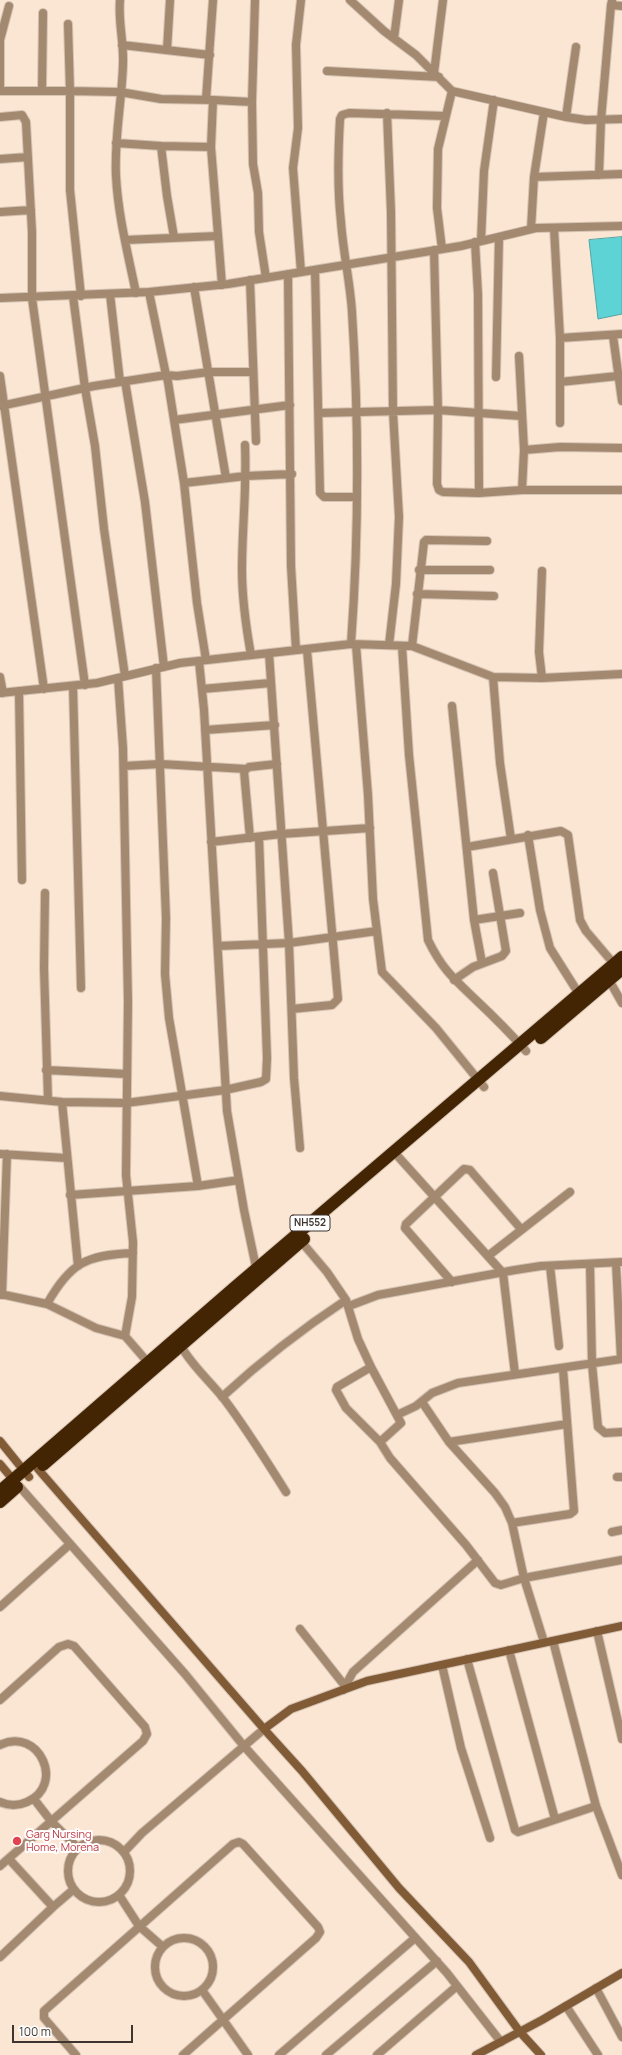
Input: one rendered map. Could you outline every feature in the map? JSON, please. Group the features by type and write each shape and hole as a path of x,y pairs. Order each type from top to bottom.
{"highway":[{"name":"NH552","path":"0,1491 30,1472 299,1238 523,1048 609,980 619,963"},
{"name":"NH552","path":"523,1048 579,994 619,963"},
{"name":"NH552","path":"151,1366 181,1346 258,1273"},
{"name":"NH552","path":"0,1502 16,1482"}],"street":[{"path":"120,0 119,15 124,63 116,143 116,176 125,240 136,293"},
{"path":"167,50 170,0"},
{"path":"213,0 210,55 211,147 222,285"},
{"path":"255,0 252,102 253,164 258,193 259,232 266,278"},
{"path":"301,0 296,45 298,128 293,168 302,272"},
{"path":"350,0 394,38 416,54 452,91 566,117 601,120 622,119"},
{"path":"394,38 399,0"},
{"path":"436,75 443,0"},
{"path":"600,175 601,120 612,2 622,6"},
{"path":"9,6 0,40 0,91 120,92 161,99 252,102"},
{"path":"42,91 43,13"},
{"path":"68,24 70,190 77,296 85,388 95,446 122,677 128,1002 126,1074 127,1191 133,1253 132,1297 125,1336"},
{"path":"122,45 210,55"},
{"path":"566,117 576,47"},
{"path":"327,70 436,75"},
{"path":"452,91 438,149 437,484 439,490 443,492 479,493 522,490 622,490"},
{"path":"479,493 478,242 484,170 494,100"},
{"path":"531,229 534,177 544,112"},
{"path":"445,116 349,113 342,114 340,119 338,163 341,222 352,311 356,414 356,570 354,645 370,828 373,899 382,972 436,1028 481,1084"},
{"path":"387,113 393,412 399,517 396,584 388,646"},
{"path":"0,117 22,115 25,117 31,210 32,298 85,685"},
{"path":"116,143 211,147"},
{"path":"161,146 174,237"},
{"path":"0,160 28,157"},
{"path":"534,177 622,174"},
{"path":"0,212 31,210"},
{"path":"0,298 136,293 222,285 438,250 531,229 622,226"},
{"path":"554,228 560,338 560,423"},
{"path":"125,240 218,236"},
{"path":"496,377 499,237"},
{"path":"315,270 320,492 324,497 356,497"},
{"path":"288,274 292,474 291,566 296,650"},
{"path":"250,280 252,372 256,441"},
{"path":"194,287 226,478"},
{"path":"149,292 166,375 184,483 203,660 202,689 218,946 225,1090 227,1111 239,1180 258,1273"},
{"path":"110,294 123,381 145,502 160,668 160,764 166,918 165,974 169,1018 198,1186"},
{"path":"560,338 613,336 622,334"},
{"path":"613,336 622,401"},
{"path":"519,356 524,450 522,490"},
{"path":"2,405 123,381 166,375 177,376 209,372 252,372"},
{"path":"0,376 2,405 44,689"},
{"path":"560,382 618,376"},
{"path":"174,420 254,408 290,405"},
{"path":"319,413 356,414 438,410 521,416"},
{"path":"245,445 246,476 242,570 244,612 251,655"},
{"path":"524,450 560,447 622,448"},
{"path":"184,483 246,476 292,474"},
{"path":"412,646 422,544 426,540 487,541"},
{"path":"419,570 490,570"},
{"path":"542,571 540,652 542,678"},
{"path":"417,594 494,596"},
{"path":"0,677 1,693 85,685 203,660 354,645 412,646 493,677 542,678 622,674"},
{"path":"402,646 409,755 428,940 437,959 454,980 477,1000 523,1048"},
{"path":"292,1008 332,1005 338,999 307,650"},
{"path":"269,653 289,943 294,1078 300,1148"},
{"path":"493,677 500,763 511,839"},
{"path":"202,689 271,683"},
{"path":"73,686 81,988"},
{"path":"19,691 22,880"},
{"path":"452,706 474,920 482,963"},
{"path":"205,730 275,725"},
{"path":"124,766 160,764 207,765 243,770 277,764"},
{"path":"246,769 244,771 250,838"},
{"path":"211,842 281,834 370,828"},
{"path":"467,847 528,835 561,831 568,835 580,920 586,931 619,963"},
{"path":"528,835 540,910 548,942 564,972 579,994"},
{"path":"0,1096 62,1102 126,1103 225,1090 261,1082 266,1079 259,837"},
{"path":"454,980 473,967 502,956 506,951 493,873"},
{"path":"45,893 46,1070 48,1100"},
{"path":"474,920 520,914"},
{"path":"218,946 289,943 377,931"},
{"path":"609,980 622,1003"},
{"path":"46,1070 126,1074"},
{"path":"62,1102 66,1158 78,1266"},
{"path":"66,1158 3,1154 1,1295 47,1304 96,1328 125,1336 151,1366"},
{"path":"397,1155 503,1273 515,1374"},
{"path":"452,1282 405,1228 406,1224 467,1168 521,1229"},
{"path":"70,1195 198,1186 239,1180"},
{"path":"488,1256 570,1192"},
{"path":"299,1238 326,1272 347,1303 358,1339 401,1423 380,1442"},
{"path":"47,1304 58,1284 70,1270 92,1258 114,1254 133,1253"},
{"path":"222,1397 246,1375 306,1327 347,1303 503,1273 550,1266 619,1262 621,1359 563,1369 515,1374 458,1383 432,1393 422,1402 397,1416"},
{"path":"590,1264 592,1364 598,1427 605,1433 622,1432"},
{"path":"550,1266 559,1346"},
{"path":"181,1346 186,1356 222,1397 247,1430 286,1492"},
{"path":"371,1367 337,1387 336,1390 346,1408 380,1442 390,1458 429,1500 498,1584 622,1560"},
{"path":"512,1523 570,1514 574,1511 563,1369"},
{"path":"422,1402 449,1442 495,1493 505,1507 512,1523 524,1578 544,1642"},
{"path":"449,1442 567,1424"},
{"path":"0,1441 30,1472 302,1771 399,1888 469,1962 520,2032 541,2055"},
{"path":"0,1464 69,1545 185,1674 243,1745 437,1961 501,2042"},
{"path":"612,1532 622,1530"},
{"path":"0,1607 69,1545"},
{"path":"344,1688 353,1672 478,1560"},
{"path":"124,1852 142,1834 243,1745 291,1709 344,1688 367,1681 622,1626"},
{"path":"300,1629 344,1688"},
{"path":"597,1631 622,1739"},
{"path":"553,1641 596,1806 622,1875"},
{"path":"0,1700 59,1647 68,1644 74,1646 145,1727 147,1734 143,1741 0,1866"},
{"path":"510,1650 555,1819"},
{"path":"467,1659 512,1827 518,1832 596,1806"},
{"path":"442,1665 461,1748 490,1838"},
{"path":"0,1745 8,1741 25,1743 40,1753 46,1768 44,1786 34,1799 21,1805 2,1805"},
{"path":"34,1799 51,1822 78,1848"},
{"path":"70,1840 68,1872 71,1886 80,1896 93,1902 107,1901 119,1895 128,1882 130,1866 124,1852 110,1842 93,1840 78,1848 70,1859"},
{"path":"76,2055 44,2018 44,2011 233,1844 239,1842 243,1844 318,1927 320,1932 316,1938 183,2055"},
{"path":"8,1859 53,1907"},
{"path":"0,1957 74,1889"},
{"path":"119,1895 140,1926 163,1947"},
{"path":"279,2055 415,1938"},
{"path":"176,1939 192,1939 206,1947 213,1961 212,1977 202,1990 194,1994 184,1996 175,1994 163,1986 156,1974 155,1964 163,1947 176,1939"},
{"path":"326,2055 437,1961"},
{"path":"476,2055 520,2032 622,1973"},
{"path":"377,2055 457,1986"},
{"path":"596,1988 622,2037"},
{"path":"202,1990 248,2055"},
{"path":"566,2006 598,2055"}],"water":[{"path":"622,237 622,314 598,319 589,240"}],"place":[{"name":"Garg Nursing Home, Morena","path":"17,1841"}]}
